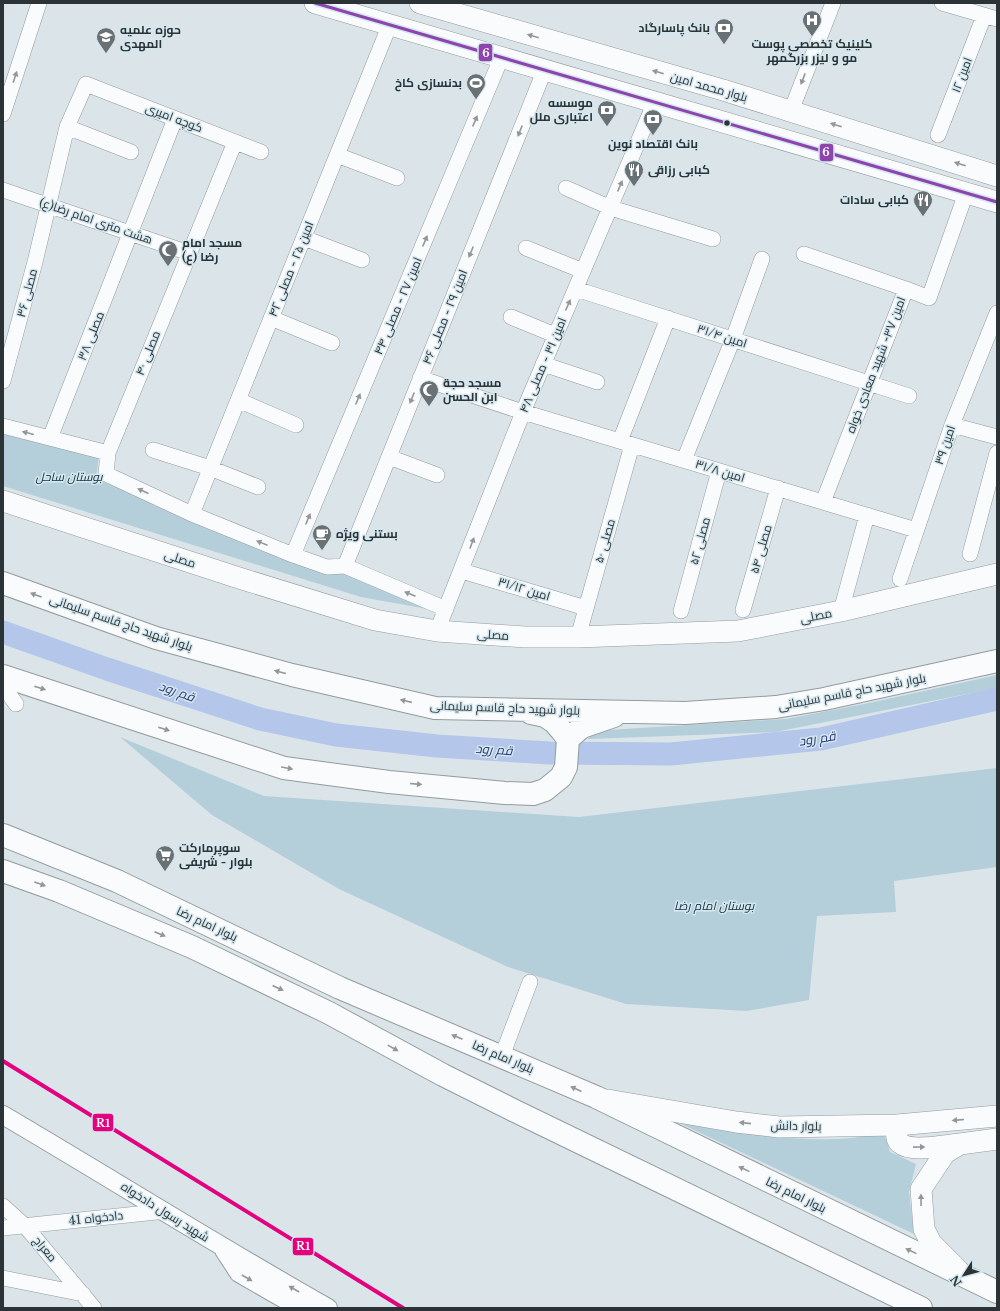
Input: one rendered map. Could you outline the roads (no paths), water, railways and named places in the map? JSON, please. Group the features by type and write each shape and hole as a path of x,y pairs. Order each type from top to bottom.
{"main road":[{"path":"315,3 502,56 997,202"},
{"name":"بلوار محمد امین","path":"420,3 446,7 996,172"},
{"path":"438,38 446,7"},
{"name":"مصلی","path":"3,501 239,578 374,620 437,631 525,637 578,637 738,631 841,611 997,574"},
{"name":"بلوار شهید حاج قاسم سلیمانی","path":"3,583 156,638 292,675 435,708 685,713 801,704 997,661"},
{"path":"3,676 284,768 389,782 520,794 533,794 545,790 561,777 566,767 568,739 574,732 592,723 630,711"},
{"path":"515,709 550,719 568,739"},
{"name":"بلوار امام رضا","path":"3,835 117,881 340,988 502,1056 596,1098 997,1292"},
{"path":"3,871 59,891 192,947 315,1006 515,1111 921,1308"},
{"name":"بلوار دانش","path":"596,1098 736,1122 779,1127 897,1125 997,1116"},
{"path":"897,1125 896,1137 900,1143 906,1147 917,1148 997,1139"},
{"path":"960,1144 945,1153 921,1188 921,1210 924,1229 931,1243 945,1259 967,1278"}],"street":[{"path":"3,114 39,3"},
{"path":"791,111 833,3"},
{"path":"942,3 991,17"},
{"name":"امین ۱۲","path":"938,135 991,17"},
{"name":"امین ۲۵ - مصلی ۴۲","path":"192,514 390,24"},
{"name":"امین ۲۷ - مصلی ۴۴","path":"293,555 502,56"},
{"name":"امین ۲۹ - مصلی ۴۶","path":"345,566 545,69"},
{"name":"کوچه امیری","path":"86,84 261,152"},
{"name":"مصلی ۳۶","path":"3,381 49,206 67,127 86,84"},
{"name":"امین ۳۱ - مصلی ۴۸","path":"437,631 523,412 655,102"},
{"name":"مصلی ۳۸","path":"50,438 132,234 175,119"},
{"path":"67,127 131,152"},
{"name":"مصلی ۴۰","path":"192,514 106,474 108,453 235,142"},
{"path":"337,155 397,178"},
{"path":"566,188 611,208 713,239"},
{"name":"هشت متری امام رضا(ع)","path":"3,190 189,253"},
{"name":"امین ۳۷- شهید معادی خواه","path":"823,502 906,290 929,298 966,193"},
{"path":"304,238 362,260"},
{"path":"526,248 583,271"},
{"path":"804,254 906,290"},
{"path":"684,460 734,340 762,259"},
{"name":"امین ۳۱/۴","path":"576,288 909,396"},
{"name":"امین ۳۹","path":"900,579 952,425 997,313"},
{"path":"511,317 555,335"},
{"path":"271,318 332,343"},
{"name":"مصلی ۵۰","path":"578,637 626,443 668,318"},
{"path":"543,364 597,382"},
{"name":"امین ۳۱/۸","path":"420,378 523,412 916,530"},
{"path":"238,400 296,425"},
{"path":"952,425 997,437"},
{"path":"3,426 108,453"},
{"path":"153,450 210,468 258,487"},
{"path":"970,554 997,453"},
{"path":"389,457 437,474"},
{"name":"مصلی ۵۲","path":"681,611 720,471"},
{"name":"مصلی ۵۴","path":"743,610 778,488"},
{"path":"192,514 293,555 327,567 345,566 446,609"},
{"path":"841,611 867,515"},
{"name":"امین ۳۱/۱۲","path":"462,570 586,608"},
{"path":"3,686 16,704"},
{"path":"502,1056 530,982"},
{"name":"شهید رسول دادخواه","path":"3,1115 166,1211 223,1248 328,1308"},
{"name":"معراج","path":"3,1206 25,1226 86,1301 94,1308"},
{"name":"دادخواه 41","path":"3,1228 166,1211"},
{"path":"223,1248 239,1273 300,1308"},
{"path":"3,1278 86,1301"}],"waterway":[{"name":"قم رود","path":"3,632 107,669 260,719 336,735 437,746 550,753 671,754 821,739 997,699"}],"place":[{"name":"کلینیک تخصصی پوست مو و لیزر بزرگمهر","path":"812,37"},
{"name":"بانک پاسارگاد","path":"724,45"},
{"name":"حوزه علمیه المهدی","path":"106,54"},
{"name":"بدنسازی کاخ","path":"476,100"},
{"name":"موسسه اعتباری ملل","path":"607,127"},
{"name":"بانک اقتصاد نوین","path":"653,136"},
{"name":"کبابی رزاقی","path":"634,187"},
{"name":"کبابی سادات","path":"923,217"},
{"name":"مسجد امام رضا (ع)","path":"168,267"},
{"name":"مسجد حجة ابن الحسن","path":"429,407"},
{"name":"بستنی ویژه","path":"322,551"},
{"name":"سوپرمارکت بلوار - شریفی","path":"165,872"}],"park label":[{"name":"بوستان ساحل","path":"69,477"},
{"name":"بوستان امام رضا","path":"714,906"}]}
